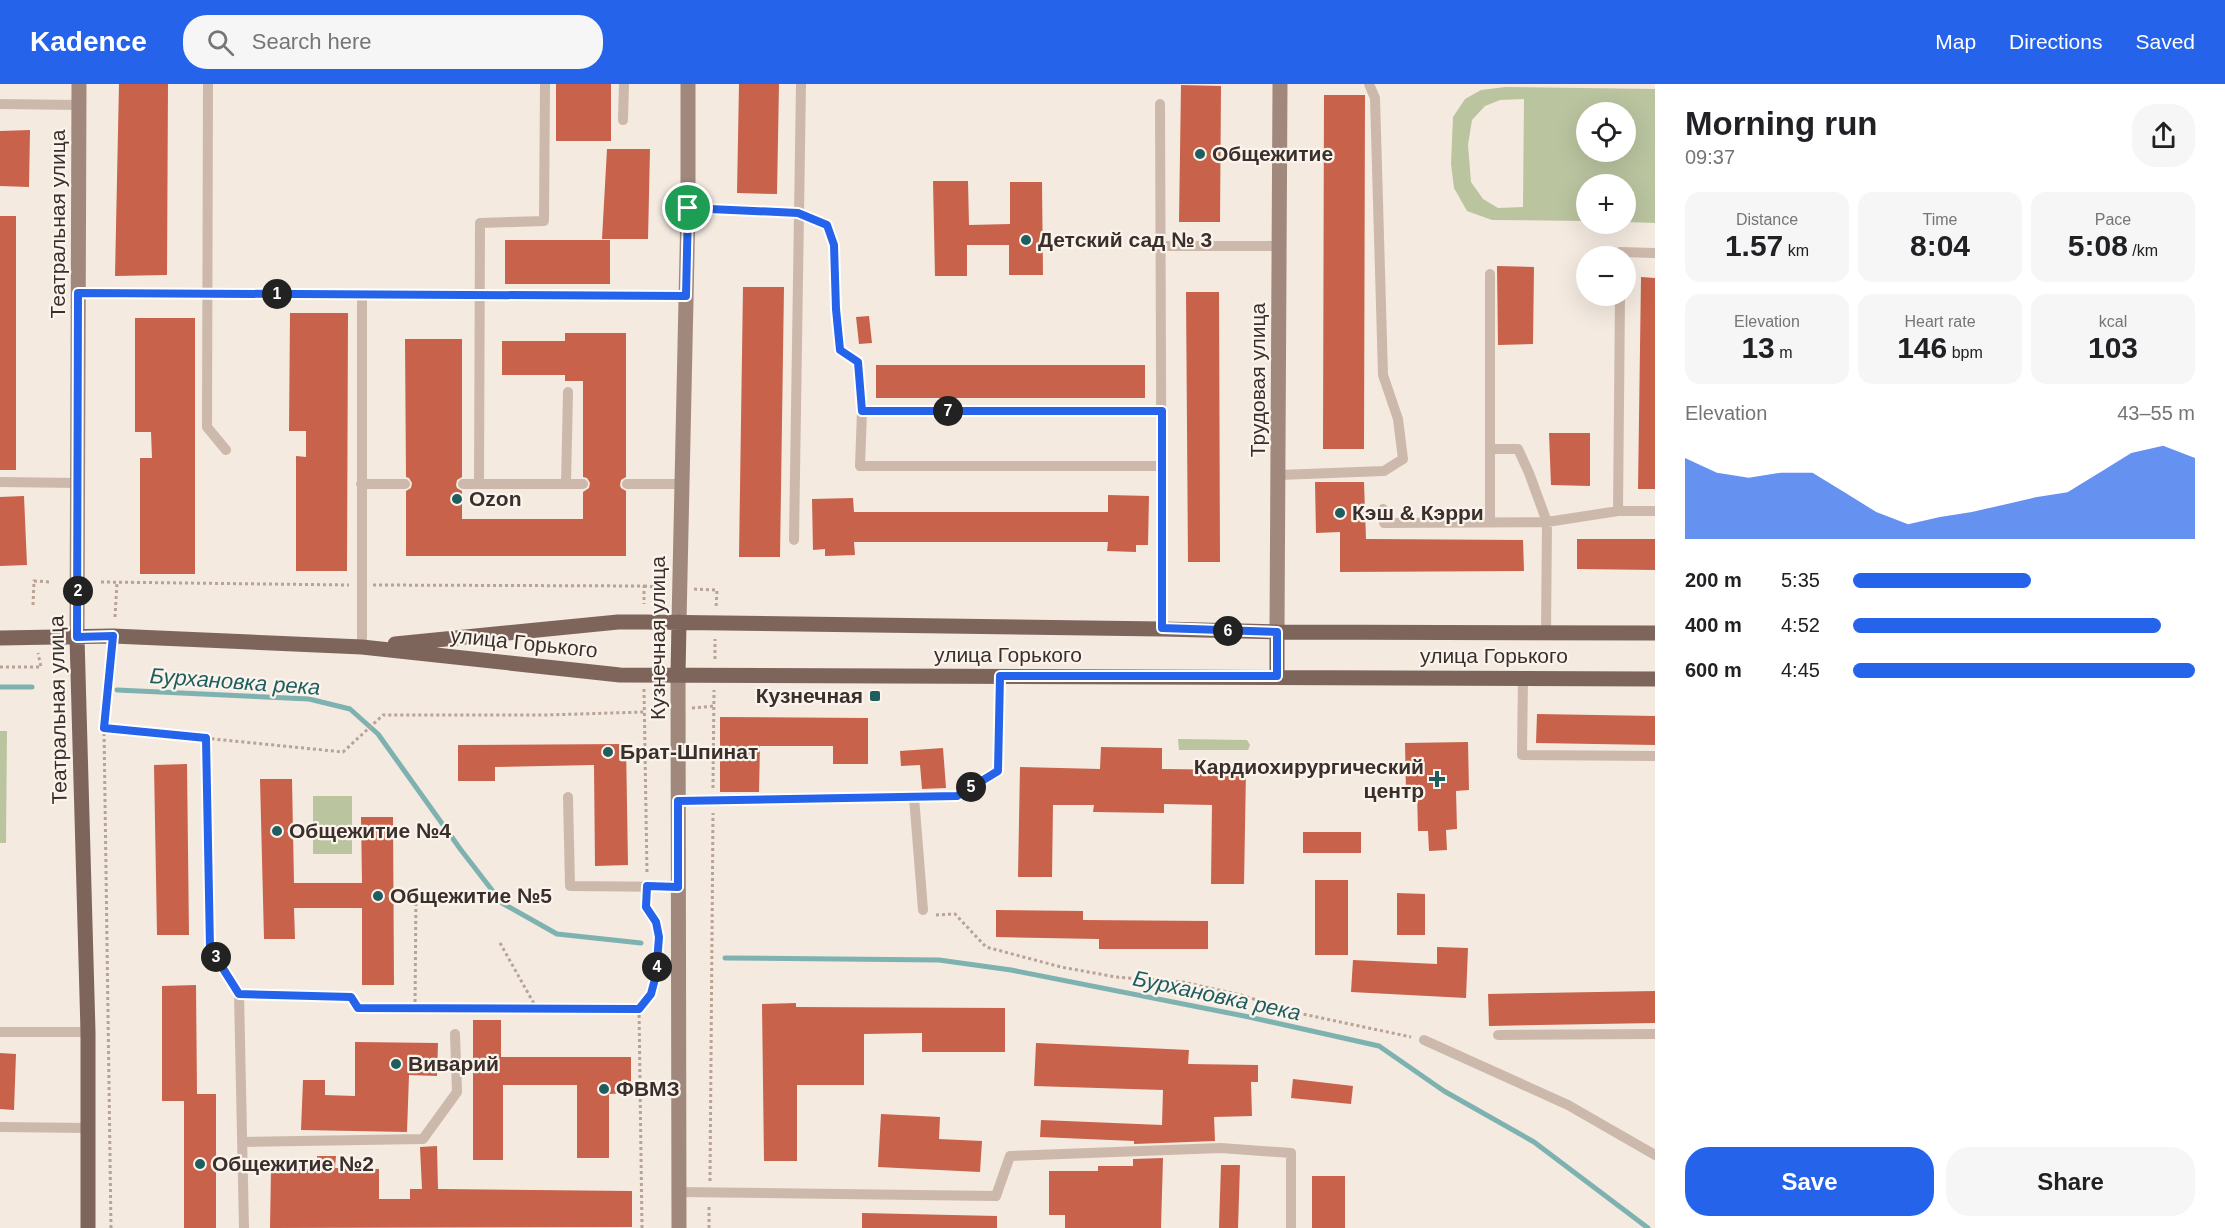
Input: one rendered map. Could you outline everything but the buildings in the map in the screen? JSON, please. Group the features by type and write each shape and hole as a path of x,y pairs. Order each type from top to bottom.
{"main road":[{"name":"улица Горького","path":"362,647 618,622 679,621 1162,628 1277,632 1655,633"},
{"name":"Кузнечная улица","path":"678,675 679,621"},
{"name":"Трудовая улица","path":"1277,632 1277,676"},
{"name":"улица Горького","path":"0,638 113,636 362,647 620,675 1655,679"},
{"name":"Театральная улица","path":"77,637 88,1032 88,1228"}],"street":[{"name":"Театральная улица","path":"77,637 79,84"},
{"name":"Кузнечная улица","path":"679,621 688,208 688,84"},
{"name":"Трудовая улица","path":"1277,632 1280,84"},
{"name":"Кузнечная улица","path":"678,675 679,1228"}],"lane":[{"path":"208,84 207,427 226,450"},
{"path":"479,484 480,223 544,221 545,84"},
{"path":"624,84 624,120"},
{"path":"794,540 801,84"},
{"path":"1279,475 1384,471 1403,459 1398,418 1383,375 1375,98 1369,84"},
{"path":"0,104 79,105"},
{"path":"1160,104 1162,628"},
{"path":"688,208 798,213 827,225 834,245 840,350 858,362 862,411 860,466 1162,466"},
{"path":"1161,246 1278,246"},
{"path":"1636,252 1655,253"},
{"path":"1490,274 1490,521"},
{"path":"78,293 686,296"},
{"path":"362,294 362,647"},
{"path":"1618,511 1620,306"},
{"path":"566,484 568,392"},
{"path":"862,411 1162,411"},
{"path":"1490,449 1518,449 1546,522 1546,633"},
{"path":"0,482 78,483"},
{"path":"362,484 405,484"},
{"path":"463,484 583,484"},
{"path":"627,484 682,484"},
{"path":"1383,509 1384,523 1546,522 1618,511 1655,511"},
{"path":"678,801 957,796 998,771 1000,676"},
{"path":"1522,678 1522,755 1655,756"},
{"path":"207,771 210,948 239,994 244,1228"},
{"path":"568,797 570,886 678,887"},
{"path":"914,797 923,910"},
{"path":"239,994 351,997"},
{"path":"0,1032 88,1032"},
{"path":"1498,1035 1655,1034"},
{"path":"242,1142 423,1139 457,1092 455,1035"},
{"path":"1425,1040 1568,1105 1655,1155"},
{"path":"0,1127 88,1128"},
{"path":"679,1192 996,1196 1010,1155 1221,1148 1291,1153 1291,1228"}],"path":[{"path":"33,604 34,581 51,582"},
{"path":"101,582 644,586 644,604"},
{"path":"115,617 117,582"},
{"path":"111,1228 104,728 113,636"},
{"path":"0,667 41,668"},
{"path":"642,1228 639,1009 651,994 656,975 659,937 656,922 646,907 644,685"},
{"path":"678,709 714,706 709,1228"},
{"path":"104,728 343,752 383,715 546,715 644,712"},
{"path":"206,738 207,771"},
{"path":"415,1008 416,894"},
{"path":"923,910 925,915 955,914 986,946 1062,967 1116,977 1183,982 1241,995 1298,1013 1425,1040"},
{"path":"500,943 537,1009"},
{"path":"351,997 358,1008 639,1009"}],"green space":[{"path":"1506,87 1655,89 1655,223 1636,222 1636,174 1576,174 1576,221 1492,220 1467,211 1454,188 1451,164 1453,117 1465,99 1481,90","holes":["1524,99 1523,207 1498,208 1483,199 1471,182 1468,145 1472,120 1485,106 1500,100"]},
{"path":"0,731 7,731 6,843 0,843"},
{"path":"1178,739 1247,740 1250,745 1248,750 1179,750"},
{"path":"313,796 352,796 352,854 313,854"}],"waterway":[{"path":"0,687 32,687"},
{"name":"Бурхановка река","path":"117,690 309,699 350,709 378,734 502,903 557,934 641,943"},
{"name":"Бурхановка река","path":"725,958 939,960 1011,970 1249,1017 1379,1046 1444,1091 1534,1142 1648,1228"}],"place":[{"name":"Общежитие","path":"1200,154"},
{"name":"Детский сад № 3","path":"1026,240"},
{"name":"Ozon","path":"457,499"},
{"name":"Кэш & Кэрри","path":"1340,513"},
{"name":"Кузнечная","path":"875,696"},
{"name":"Брат-Шпинат","path":"608,752"},
{"name":"Кардиохирургический центр","path":"1437,779"},
{"name":"Общежитие №4","path":"277,831"},
{"name":"Общежитие №5","path":"378,896"},
{"name":"Виварий","path":"396,1064"},
{"name":"ФВМЗ","path":"604,1089"},
{"name":"Общежитие №2","path":"200,1164"}],"route":[{"path":"688,208 798,213 827,225 834,245 840,350 858,362 862,411 1162,411 1162,628 1277,632 1277,676 1000,676 998,771 957,796 678,801 678,887 647,886 646,907 656,922 659,937 656,975 651,994 639,1009 358,1008 351,997 239,994 210,948 206,738 104,728 113,636 77,637 78,293 686,296 688,208"}]}
